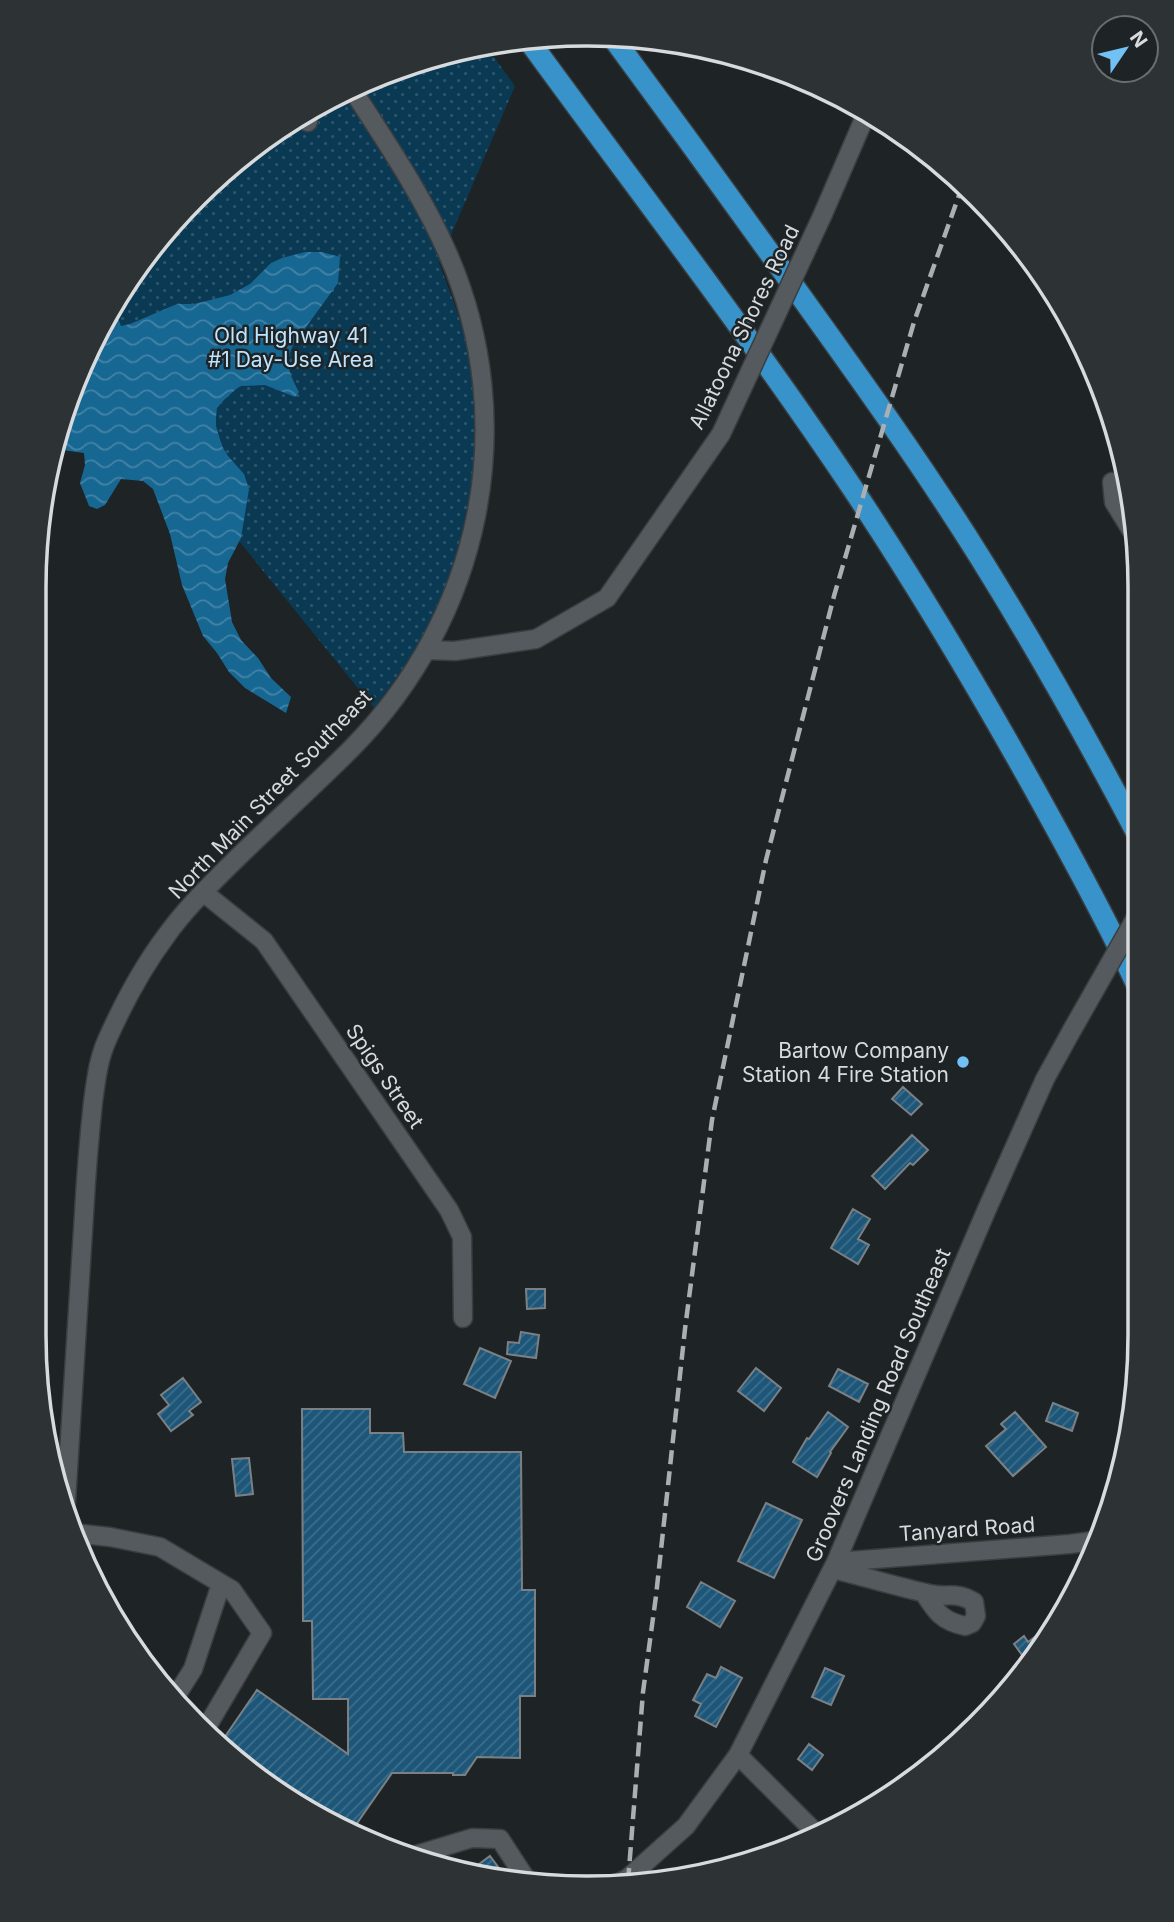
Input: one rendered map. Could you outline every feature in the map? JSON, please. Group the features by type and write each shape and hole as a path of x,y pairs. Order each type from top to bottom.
{"highway":[{"path":"620,47 915,458 1035,649 1128,816"},
{"path":"535,48 714,292 853,489 959,657 1007,739 1082,875 1128,967"}],"street":[{"name":"North Main Street Southeast","path":"61,1455 98,1067 104,1045 128,996 167,934 203,892 353,747 403,688 443,619 459,579 479,503 486,419 482,375 471,319 448,254 420,200 357,97"},
{"name":"Allatoona Shores Road","path":"427,650 455,651 536,639 607,598 720,434 823,214 863,121"},
{"path":"1112,482 1114,502 1124,519"},
{"name":"Spigs Street","path":"203,892 264,941 449,1210 462,1237 463,1318"},
{"name":"Groovers Landing Road Southeast","path":"632,1874 686,1826 738,1755 835,1565 1045,1079 1128,932"},
{"path":"84,1534 160,1547 232,1590 262,1633 209,1723"},
{"name":"Tanyard Road","path":"835,1565 1087,1542"},
{"path":"835,1565 924,1593"},
{"path":"179,1691 193,1669 221,1584"},
{"path":"738,1755 811,1828"},
{"path":"426,1852 472,1838 500,1839 522,1872"}],"green space":[{"name":"Old Highway 41 #1 Day-Use Area","path":"492,54 515,86 439,263 463,331 474,387 474,458 469,494 453,566 441,599 415,650 374,708 192,483 85,386 118,316 157,257 204,204 230,180 257,157 316,118 348,101 413,74"}],"water":[{"path":"305,252 322,252 340,257 338,283 290,352 289,369 299,392 295,397 265,385 241,386 217,408 216,426 222,446 244,474 249,489 241,538 228,563 225,579 232,622 241,640 258,658 271,678 291,697 286,713 245,688 229,672 203,636 182,585 170,534 153,489 143,481 121,479 105,505 97,509 89,506 80,483 85,465 84,453 63,450 87,380 117,317 121,326 177,304 194,304 230,295 250,284 271,263"}],"building":[{"path":"903,1087 922,1104 911,1115 892,1099"},
{"path":"912,1135 928,1150 913,1165 910,1163 885,1189 872,1176"},
{"path":"853,1209 870,1219 858,1239 869,1245 858,1264 831,1248"},
{"path":"526,1289 545,1289 545,1308 527,1309"},
{"path":"521,1332 539,1335 536,1358 507,1354 508,1342 519,1343"},
{"path":"480,1348 511,1361 495,1398 464,1384"},
{"path":"756,1368 781,1388 764,1411 738,1391"},
{"path":"838,1369 868,1384 859,1402 829,1386"},
{"path":"183,1378 201,1402 189,1411 193,1415 171,1431 158,1414 169,1405 161,1395"},
{"path":"1053,1403 1078,1413 1072,1431 1046,1421"},
{"path":"302,1409 370,1409 370,1433 403,1433 404,1452 521,1452 522,1590 535,1590 535,1696 520,1696 520,1758 477,1757 465,1775 392,1773 356,1825 316,1804 257,1765 225,1737 257,1690 348,1754 348,1699 313,1699 312,1621 303,1621"},
{"path":"828,1412 848,1427 830,1452 817,1477 793,1462 807,1438 809,1439"},
{"path":"1015,1412 1046,1447 1013,1476 986,1446 1006,1429 1001,1424"},
{"path":"249,1458 253,1494 236,1496 232,1459"},
{"path":"766,1503 802,1520 774,1578 738,1561"},
{"path":"701,1582 735,1601 720,1627 687,1607"},
{"path":"1038,1635 1023,1656 1014,1644 1024,1636 1028,1642"},
{"path":"721,1667 742,1678 716,1727 695,1716 701,1704 693,1700 707,1674 716,1678"},
{"path":"825,1668 844,1676 831,1705 812,1697"},
{"path":"809,1744 823,1755 812,1770 798,1759"},
{"path":"490,1856 500,1869 481,1866 478,1865"}],"railway":[{"path":"629,1874 643,1692 712,1120 766,860 834,596 914,322 959,194"}],"place":[{"name":"Bartow Company Station 4 Fire Station","path":"963,1062"}]}
